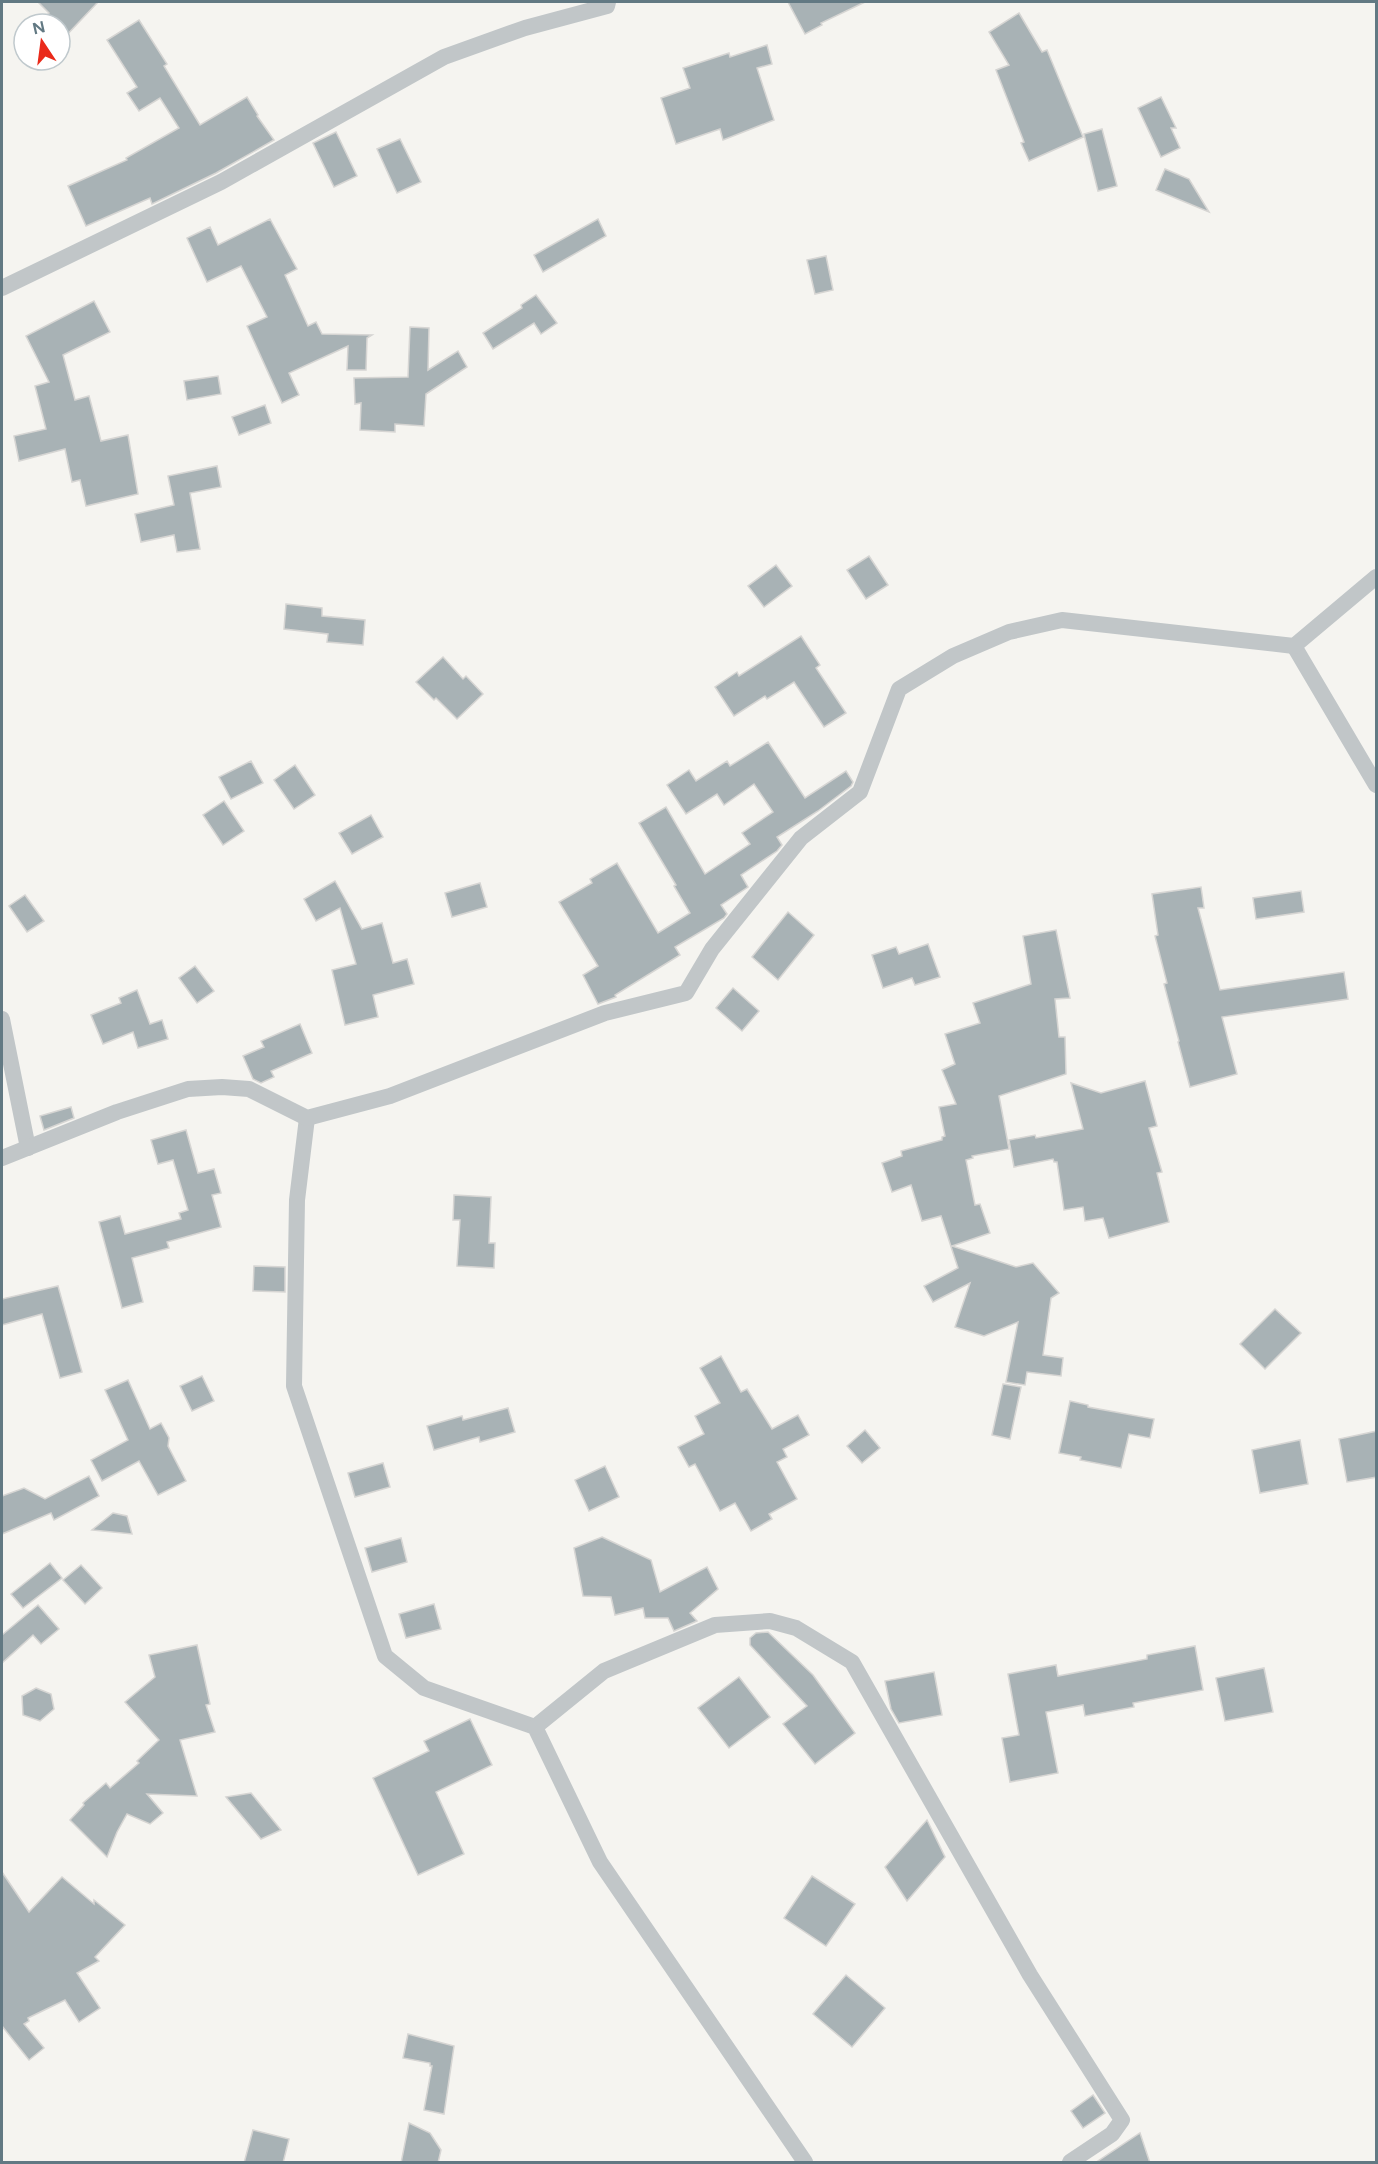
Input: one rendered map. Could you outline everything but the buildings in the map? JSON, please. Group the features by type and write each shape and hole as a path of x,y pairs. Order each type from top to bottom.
{"street":[{"path":"2,288 221,182 444,57 525,28 607,6 608,2"},
{"path":"2,1158 117,1112 188,1089 222,1087 249,1089 307,1118 390,1096 605,1013 686,993 712,949 801,838 860,792 899,688 953,656 1009,632 1062,620 1294,646 1377,577"},
{"path":"1294,646 1377,785"},
{"path":"2,1019 28,1148"},
{"path":"307,1118 297,1200 294,1386 385,1656 423,1688 535,1727 600,1862 805,2163"},
{"path":"535,1727 604,1671 715,1625 770,1622 796,1628 852,1662 1030,1975 1122,2120 1112,2134 1070,2163"}]}
